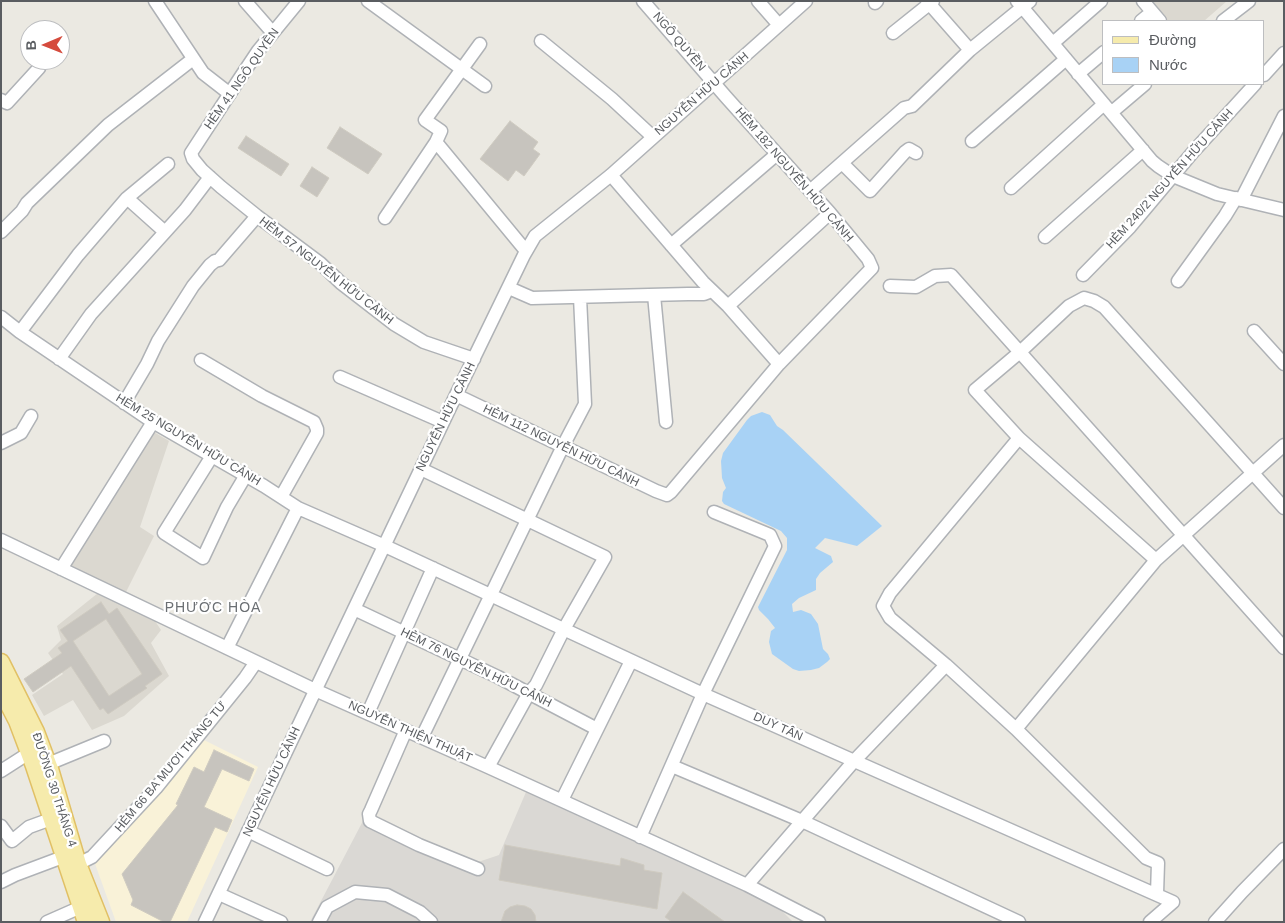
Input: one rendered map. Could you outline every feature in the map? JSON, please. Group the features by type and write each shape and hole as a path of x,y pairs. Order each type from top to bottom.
{"main road":[{"name":"ĐƯỜNG 30 THÁNG 4","path":"1,662 20,713 29,754 83,915"},
{"name":"ĐƯỜNG 30 THÁNG 4","path":"1,690 20,713 48,764 78,864 101,922"}],"street":[{"path":"155,1 203,73 230,94"},
{"path":"245,1 273,34"},
{"name":"HẺM 41 NGÔ QUYỀN","path":"193,159 191,153 258,52 299,1"},
{"path":"368,1 485,86"},
{"name":"NGÔ QUYỀN","path":"643,1 714,83"},
{"path":"758,1 779,25"},
{"name":"NGUYỄN HỮU CẢNH","path":"205,922 443,422 535,236 611,175 806,1"},
{"path":"1053,43 1101,1"},
{"path":"1143,1 1156,16 1144,20"},
{"path":"1224,20 1249,1"},
{"path":"893,34 930,2 970,50"},
{"path":"810,191 904,108 912,106 928,92 970,50 1023,4 1078,74 1158,166 1173,176 1218,194 1283,209"},
{"path":"541,41 612,99 653,137"},
{"path":"385,218 442,131 425,120 480,44"},
{"path":"1265,74 1284,53"},
{"path":"1078,74 1102,54"},
{"path":"1,232 22,211 27,203 108,125 193,58"},
{"path":"972,141 1066,59"},
{"path":"1,100 7,103 37,70"},
{"name":"HẺM 182 NGUYỄN HỮU CẢNH","path":"714,83 830,213 868,258 872,268 779,364"},
{"path":"1012,188 1108,108 1144,85"},
{"name":"HẺM 240/2 NGUYỄN HỮU CẢNH","path":"1083,274 1130,227 1254,85"},
{"path":"1178,281 1238,199 1284,116"},
{"path":"436,142 526,251"},
{"path":"842,162 870,191 905,152 909,149 916,153"},
{"path":"1045,237 1143,150"},
{"path":"671,245 777,154"},
{"name":"HẺM 57 NGUYỄN HỮU CẢNH","path":"193,159 210,178 320,263 394,324 424,342 474,358"},
{"path":"20,332 78,255 127,198 168,164"},
{"path":"611,175 671,245 779,364"},
{"path":"59,359 91,314 185,210 210,178"},
{"path":"127,198 165,232"},
{"path":"728,306 830,213"},
{"path":"124,403 158,341 193,286 210,265 219,260 257,216"},
{"path":"890,286 916,287 935,276 951,275 1284,648"},
{"path":"509,288 532,298 704,294 712,291"},
{"path":"654,295 666,422"},
{"path":"422,737 585,404 580,297"},
{"path":"1156,560 1019,438 975,390 1020,352 1069,306 1084,298 1104,307 1284,508"},
{"name":"HẺM 25 NGUYỄN HỮU CẢNH","path":"1,317 124,403 298,508 385,546"},
{"path":"1254,331 1284,364"},
{"path":"201,360 262,396 314,422 318,429 281,497"},
{"name":"HẺM 112 NGUYỄN HỮU CẢNH","path":"456,395 667,495 779,364"},
{"path":"340,377 443,422"},
{"path":"1,443 21,433 31,416"},
{"path":"61,569 154,422"},
{"path":"1019,438 890,594 883,606 890,618 946,665 1016,729 1146,858 1158,863 1157,894"},
{"path":"1016,729 1156,560 1284,445"},
{"path":"212,456 164,533 203,558 246,475"},
{"path":"421,469 605,557 564,629 536,685 529,693 488,767"},
{"path":"227,648 298,508"},
{"path":"640,837 703,694 775,546 770,535 714,512"},
{"name":"NGUYỄN THIỆN THUẬT","path":"1,540 315,690 747,885 816,921"},
{"name":"DUY TÂN","path":"385,546 703,694 1174,902 1150,922"},
{"path":"368,713 433,568"},
{"name":"HẺM 76 NGUYỄN HỮU CẢNH","path":"354,609 529,693 597,729"},
{"path":"562,800 632,660"},
{"name":"HẺM 66 BA MƯƠI THÁNG TƯ","path":"78,864 92,857 156,788 256,662"},
{"path":"747,885 854,762 946,665"},
{"path":"406,730 369,814 370,821 419,845 478,869"},
{"path":"48,764 104,741"},
{"path":"1,771 29,754"},
{"path":"672,766 802,821 1016,921"},
{"path":"1,826 12,840 29,827 50,818"},
{"path":"248,831 327,869"},
{"path":"1218,921 1242,892 1284,849"},
{"path":"1,882 14,875 63,857"},
{"path":"319,922 327,907 355,892 387,895 420,912 431,922"},
{"path":"219,894 281,922"},
{"path":"47,922 83,915"}],"shaded area":[{"path":"1149,1 1227,1 1205,20 1165,20"},
{"path":"152,431 169,441 140,527 154,536 125,594 68,567"},
{"path":"98,593 155,621 161,630 151,643 169,676 124,716 92,730 73,700 44,716 32,695 63,674 48,653 61,640 57,626"},
{"path":"204,740 258,767 187,922 116,922 94,861 162,790"},
{"path":"526,792 776,905 793,922 310,922 364,819 478,862 499,855"}],"water":[{"path":"762,412 770,415 777,426 882,526 857,546 825,538 815,548 831,556 833,562 816,579 816,590 799,598 792,604 793,612 801,610 811,614 818,624 823,649 830,659 819,668 811,670 799,671 793,669 772,654 769,642 771,631 775,628 758,607 787,550 787,538 781,531 724,504 722,501 723,492 726,488 722,478 721,461 723,453 747,420 751,416"}],"building":[{"path":"510,121 538,142 533,149 540,154 524,176 516,170 508,181 480,159"},
{"path":"340,127 382,154 368,174 327,148"},
{"path":"246,136 289,164 281,176 238,148"},
{"path":"312,167 329,178 317,197 300,186"},
{"path":"101,602 109,614 117,608 162,674 145,686 147,688 108,714 103,708 100,710 71,666 33,692 24,679 62,653 58,648 68,641 60,630","holes":["106,619 142,674 109,696 73,641"]},
{"path":"214,750 254,769 249,781 222,769 204,807 232,820 227,832 215,827 170,922 164,922 131,905 133,900 122,874 178,805 176,804 194,767 204,772"},
{"path":"505,845 620,866 621,858 644,865 644,870 662,873 657,909 499,880"},
{"path":"683,892 725,922 672,922 665,917"},
{"path":"517,905 531,909 535,915 536,922 501,922 505,911"}],"district":[{"name":"PHƯỚC HÒA","path":"213,608"}]}
